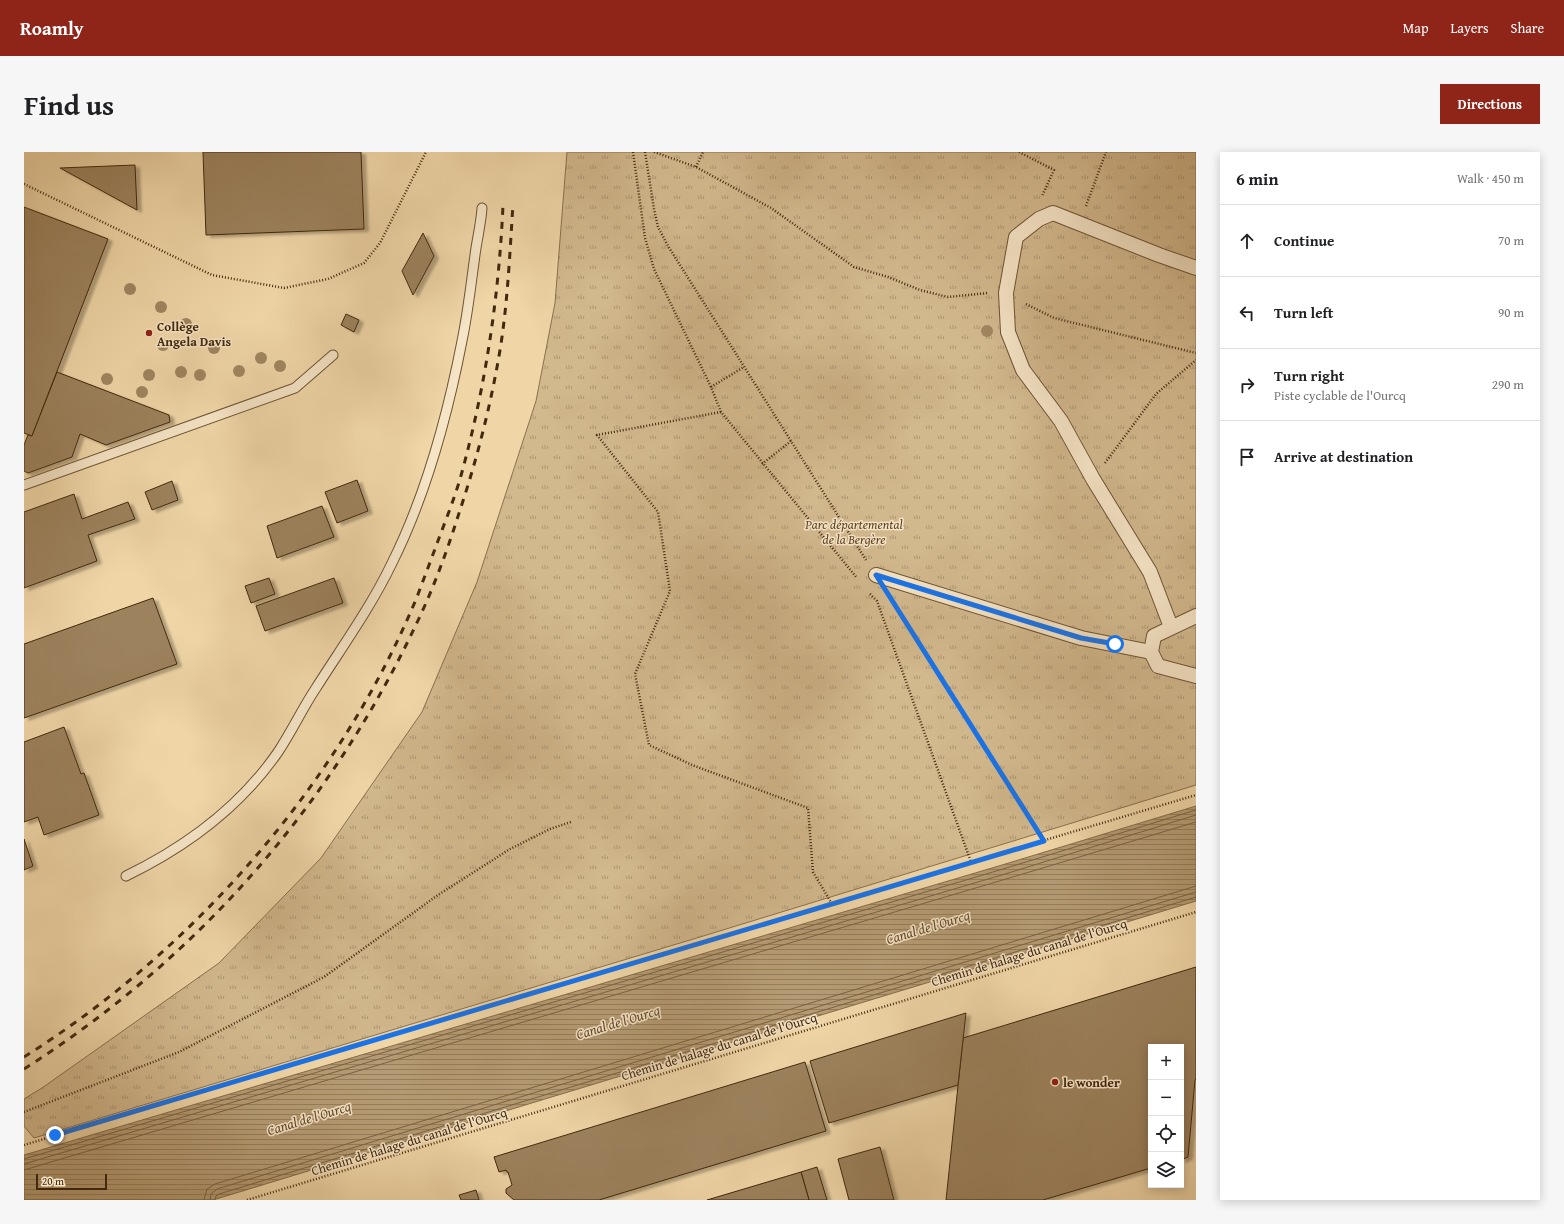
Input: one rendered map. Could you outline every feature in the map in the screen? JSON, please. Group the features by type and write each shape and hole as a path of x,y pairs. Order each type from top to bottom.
{"street":[{"path":"1171,627 1150,572 1093,480 1061,421 1023,370 1008,332 1006,293 1016,237 1039,218 1053,213 1196,268"},
{"path":"876,575 1081,638 1150,652"},
{"path":"1196,616 1154,636 1150,652 1158,666 1196,676"}],"lane":[{"path":"126,876 151,864 192,838 230,807 260,776 296,724 305,705 363,615 392,565 407,531 422,489 437,444 452,390 462,341 482,208"},
{"path":"24,485 295,388 333,355"}],"path":[{"path":"24,184 212,275 284,288 328,279 364,263 380,243 426,152"},
{"path":"633,152 645,238 654,269 711,387 721,412 859,581"},
{"path":"645,152 658,227 668,246 1044,841"},
{"path":"654,152 696,167 771,208 854,267 893,279 920,290 948,297 1006,293 1054,318 1196,353"},
{"path":"696,167 703,152"},
{"path":"1019,152 1054,170 1031,225"},
{"path":"1079,223 1106,152"},
{"path":"1093,480 1156,394 1196,360"},
{"path":"711,387 744,367"},
{"path":"721,412 597,435 658,512 670,591 636,674 649,745 692,765 808,808 813,872 832,904"},
{"path":"762,464 791,441"},
{"path":"868,591 877,601 972,862"},
{"path":"24,1145 1196,795"},
{"path":"24,1112 179,1052 324,977 444,890 510,849 550,829 571,822"},
{"name":"Chemin de halage du canal de l'Ourcq","path":"247,1200 1196,912"}],"green space":[{"name":"Parc départemental de la Bergère","path":"567,152 1196,152 1196,785 700,937 34,1138 24,1126 24,1099 42,1088 219,963 321,858 422,712 477,582 536,401 555,303"}],"water":[{"name":"Canal de l'Ourcq","path":"1196,806 1196,901 213,1200 24,1200 24,1155"}],"building":[{"path":"203,152 361,152 364,229 206,235"},
{"path":"135,165 137,210 60,168"},
{"path":"24,207 108,239 32,436 24,433"},
{"path":"423,233 434,256 413,295 402,271"},
{"path":"346,314 359,320 354,332 341,325"},
{"path":"57,372 169,415 170,422 106,445 80,434 72,457 28,473 24,471 24,445 28,435 32,436"},
{"path":"357,480 368,511 337,523 325,492"},
{"path":"172,481 178,500 152,510 145,492"},
{"path":"74,494 82,519 128,502 135,519 88,535 97,561 24,588 24,512"},
{"path":"322,506 334,537 277,558 267,526"},
{"path":"269,578 275,594 251,603 245,586"},
{"path":"334,578 343,603 265,631 256,606"},
{"path":"153,598 177,664 24,718 24,644"},
{"path":"64,727 81,774 84,773 99,815 44,835 38,817 24,822 24,742"},
{"path":"24,839 33,866 24,870"},
{"name":"le wonder","path":"1196,967 1196,1079 1188,1157 1184,1159 1184,1044 1148,1044 1148,1169 1043,1200 946,1200 963,1038"},
{"path":"966,1013 958,1085 829,1123 810,1061"},
{"path":"805,1062 826,1131 599,1200 514,1200 506,1193 506,1189 512,1185 508,1172 506,1170 499,1172 494,1157"},
{"path":"880,1147 894,1200 849,1200 838,1159"},
{"path":"817,1167 827,1200 809,1200 801,1172"},
{"path":"801,1172 809,1200 707,1200"},
{"path":"476,1190 479,1200 461,1200 459,1195"}],"railway":[{"path":"24,1069 89,1024 150,975 207,923 260,866 308,806 352,742 391,674 426,603 444,557 467,490 479,449 501,344 507,291 513,204"},
{"path":"24,1057 87,1014 146,966 203,913 255,857 304,796 347,732 385,666 417,597 462,472 478,406 490,339 495,306 503,205"}],"place":[{"name":"Collège Angela Davis","path":"149,333"},
{"name":"le wonder","path":"1055,1082"}],"route":[{"path":"55,1135 1044,841 876,575 1081,638 1115,644"}]}
